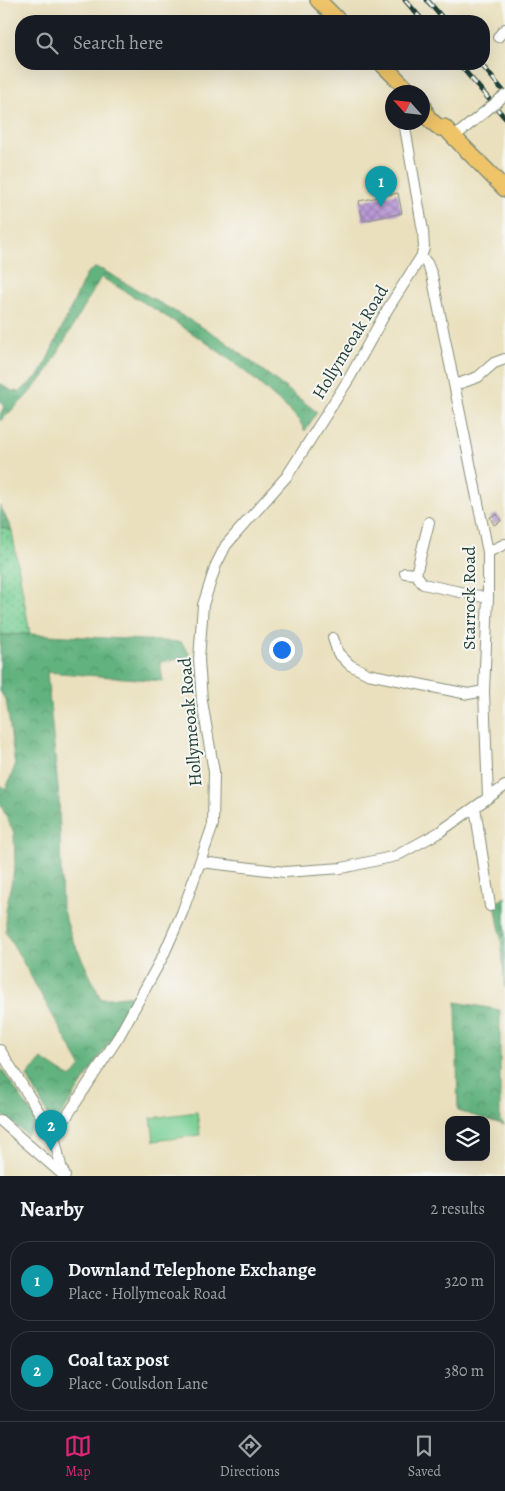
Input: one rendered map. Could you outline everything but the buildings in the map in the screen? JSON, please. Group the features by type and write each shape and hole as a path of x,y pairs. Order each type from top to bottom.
{"highway":[{"path":"318,0 333,15"},
{"path":"388,70 403,85"},
{"path":"430,119 440,128 449,132 505,189"}],"street":[{"path":"449,132 482,114 505,95"},
{"name":"Hollymeoak Road","path":"54,1136 119,1036 164,956 201,862 213,825 214,772 202,701 199,659 203,605 216,565 226,545 287,476 350,377 387,310 421,257 424,248 423,231 405,130"},
{"name":"Starrock Road","path":"421,257 427,263 432,275 488,552 484,691 488,797"},
{"path":"455,386 478,377 494,363 505,359"},
{"path":"429,522 416,574 423,584 488,598"},
{"path":"488,552 505,544"},
{"path":"405,573 416,574"},
{"path":"333,638 338,654 350,665 368,674 468,694 484,691"},
{"path":"201,862 285,872 342,868 396,856 438,833 505,786"},
{"path":"475,808 490,906"},
{"path":"0,1050 54,1136 65,1176 0,1120"}],"green space":[{"path":"95,268 103,270 219,337 317,412 305,431 292,413 235,363 146,304 101,277 45,375 24,399 0,421 0,414 4,407 0,401 0,383 12,391 20,392 41,373 87,273"},
{"path":"0,505 12,531 0,527"},
{"path":"0,527 12,531 30,634 0,635"},
{"path":"30,634 181,642 192,657 160,662 163,681 47,672 59,799 62,908 72,938 101,999 134,995 114,1035 54,1126 27,1076 42,1059 71,1078 81,1066 6,932 6,910 15,865 14,833 0,803 0,785 6,789 15,766 6,701 0,691 0,635"},
{"path":"505,897 505,935 501,937 495,904"},
{"path":"505,935 505,988 501,937"},
{"path":"456,1002 500,1010 500,1121 505,1125 490,1121 490,1116 475,1116 458,1111"},
{"path":"0,1067 38,1122 27,1135 0,1113"},
{"path":"197,1112 200,1135 154,1141 151,1118"}],"railway":[{"path":"405,0 418,15"},
{"path":"427,0 440,15"},
{"path":"464,70 505,118"},
{"path":"486,70 505,93"}],"place":[{"name":"Downland Telephone Exchange","path":"381,207"},
{"name":"Coal tax post","path":"51,1151"}]}
